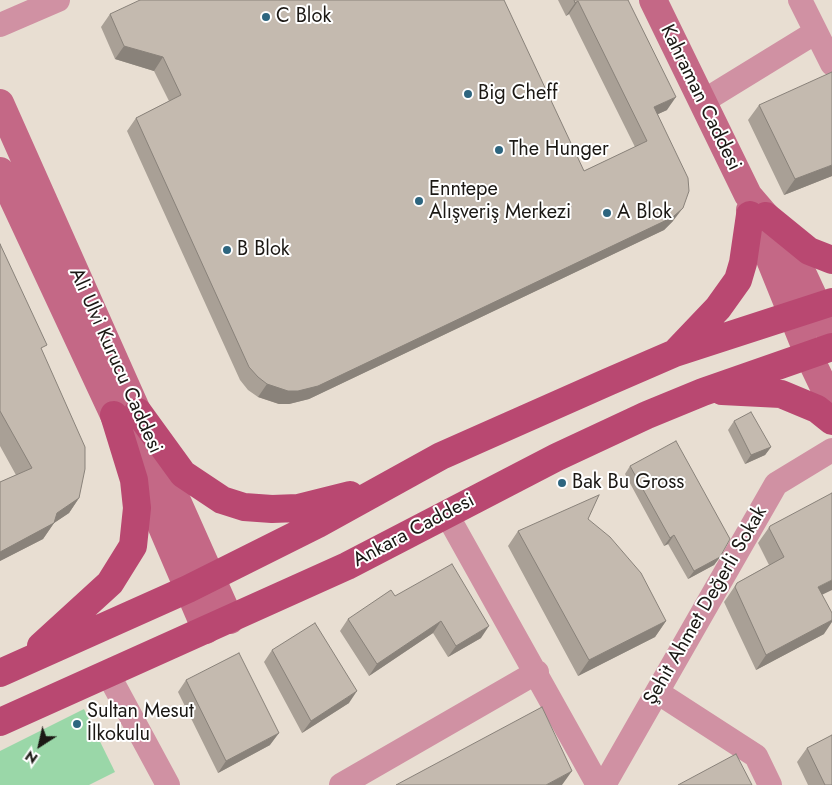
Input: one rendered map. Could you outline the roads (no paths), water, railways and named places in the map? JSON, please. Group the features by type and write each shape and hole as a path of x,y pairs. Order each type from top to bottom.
{"main road":[{"name":"Kahraman Caddesi","path":"653,0 755,209 799,266 814,308"},
{"name":"Ali Ulvi Kurucu Caddesi","path":"0,103 126,414 218,625"},
{"name":"Ali Ulvi Kurucu Caddesi","path":"0,171 126,414"},
{"path":"675,353 718,308 738,280 755,209 809,251 832,260"},
{"path":"126,414 183,474 222,500 244,507 298,508 336,499 384,483 675,353 814,308"},
{"path":"814,308 832,337"},
{"path":"814,308 832,404"},
{"name":"Ankara Caddesi","path":"0,722 347,566 556,457 703,392 821,351"},
{"path":"703,392 781,394 817,409 832,421"},
{"path":"11,668 110,583 133,546 137,508 126,414"},
{"path":"11,668 200,584 318,524 441,456"}],"street":[{"path":"0,25 58,0"},
{"path":"800,0 832,64"},
{"path":"702,102 816,32"},
{"name":"Şehit Ahmet Değerli Sokak","path":"604,785 776,484 832,450"},
{"path":"446,513 598,785"},
{"path":"341,785 536,672"},
{"path":"108,674 168,785"},
{"path":"657,692 756,756 770,785"}],"place":[{"name":"C Blok","path":"266,17"},
{"name":"Big Cheff","path":"468,94"},
{"name":"The Hunger","path":"499,150"},
{"name":"Enntepe Alışveriş Merkezi","path":"419,201"},
{"name":"A Blok","path":"607,213"},
{"name":"B Blok","path":"227,250"},
{"name":"Bak Bu Gross","path":"562,483"},
{"name":"Sultan Mesut İlkokulu","path":"77,724"}]}
